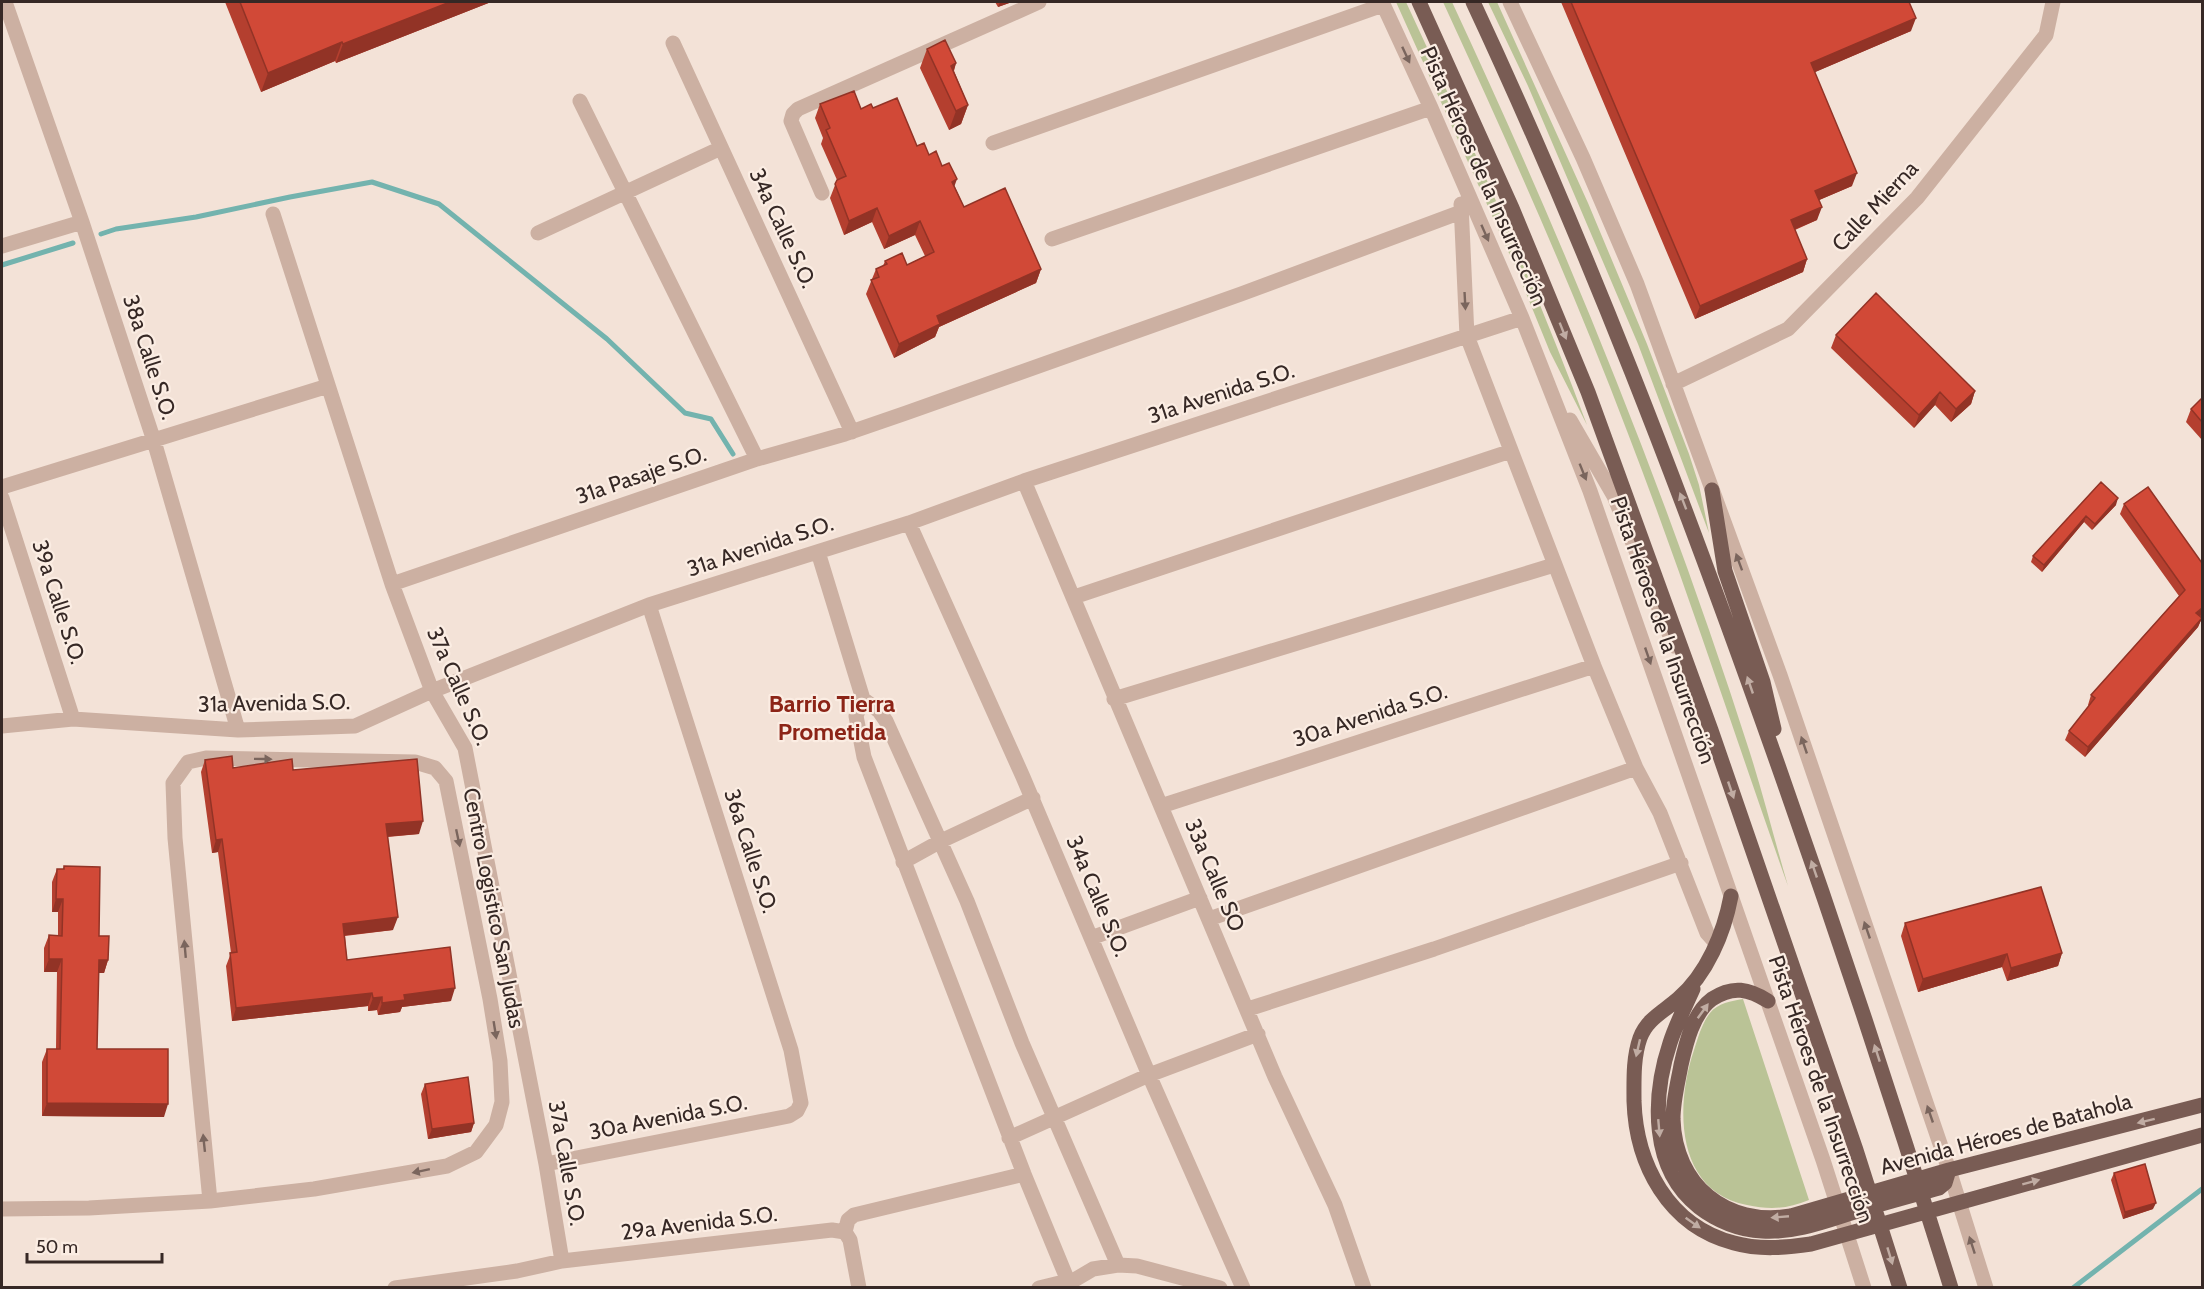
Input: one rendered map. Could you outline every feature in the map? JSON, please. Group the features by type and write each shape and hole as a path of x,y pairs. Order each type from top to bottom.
{"main road":[{"name":"Pista Héroes de la Insurrección","path":"1419,2 1466,103 1552,302 1632,511 1711,730 1900,1287"},
{"path":"1473,2 1559,190 1626,353 1704,557 1859,996 1951,1287"},
{"path":"1712,490 1725,571 1763,682 1794,811"},
{"path":"1731,896 1725,926 1701,972 1668,1046 1658,1101 1658,1126 1663,1152 1680,1188 1692,1201 1725,1222 1762,1231 1794,1229 1839,1209"},
{"path":"1701,972 1677,999 1650,1021 1640,1040 1635,1066 1636,1125 1645,1163 1654,1182 1669,1202 1697,1226 1715,1237 1752,1246 1793,1247 1847,1235 2202,1135"},
{"name":"Avenida Héroes de Batahola","path":"1768,1001 1753,992 1743,990 1730,992 1711,1000 1701,1012 1687,1043 1676,1090 1673,1118 1678,1153 1686,1173 1694,1184 1720,1204 1752,1217 1778,1218 1839,1209 1920,1185 1949,1170 2202,1105"},
{"path":"1650,1021 1662,1019 1678,1021 1685,1026 1687,1043"}],"street":[{"name":"38a Calle S.O.","path":"5,2 82,222 154,441 238,730"},
{"path":"822,194 791,121 798,109 1039,2"},
{"path":"1510,2 1583,158 1637,284 1780,675 1949,1170 1986,1287"},
{"name":"Calle Mierna","path":"1673,384 1788,329 1917,198 2046,35 2053,2"},
{"path":"993,142 1382,3"},
{"name":"Pista Héroes de la Insurrección","path":"1382,3 1431,108 1522,318 1590,491 1768,1001 1864,1287"},
{"name":"34a Calle S.O.","path":"673,43 852,432"},
{"path":"580,101 757,459"},
{"path":"1052,239 1431,108"},
{"path":"538,233 721,148"},
{"path":"1461,179 1467,336 1594,666 1636,768 1651,794 1681,863 1707,933 1716,943"},
{"name":"31a Pasaje S.O.","path":"392,584 757,459 852,432 1230,298 1461,212"},
{"name":"37a Calle S.O.","path":"273,214 392,584 432,691 465,748 546,1164 562,1261"},
{"path":"2,246 82,222"},
{"name":"31a Avenida S.O.","path":"2,726 73,719 238,730 355,726 432,691 649,605 909,523 1024,481 1522,318"},
{"path":"1545,376 1614,496 1659,612 1711,730"},
{"path":"2,487 328,386"},
{"path":"1074,597 1511,451"},
{"name":"33a Calle SO","path":"1024,481 1275,1077 1335,1205 1364,1287"},
{"name":"39a Calle S.O.","path":"2,498 73,719"},
{"name":"34a Calle S.O.","path":"909,523 1033,798 1149,1075 1243,1287"},
{"path":"818,552 863,699 879,711 885,721 941,841 1022,1043 1118,1265"},
{"path":"1114,699 1554,565"},
{"name":"36a Calle S.O.","path":"649,605 791,1050 801,1103 797,1111"},
{"name":"30a Avenida S.O.","path":"1161,806 1594,666"},
{"path":"863,699 856,716 861,742 903,862 1009,1138 1068,1281"},
{"name":"Centro Logistico San Judas","path":"2,1209 89,1208 210,1201 314,1190 447,1166 476,1152 496,1125 502,1102 500,1060 446,781 435,768 415,762 206,758 189,762 173,783 175,838 210,1201"},
{"path":"1209,919 1636,768"},
{"path":"903,862 941,841 1033,798"},
{"path":"1248,1009 1434,949 1681,863"},
{"path":"1091,938 1200,898"},
{"path":"1009,1138 1149,1075 1258,1034"},
{"name":"30a Avenida S.O.","path":"546,1164 789,1116 797,1111"},
{"path":"859,1287 850,1240 845,1232 848,1220 854,1215 1024,1174"},
{"name":"29a Avenida S.O.","path":"395,1287 517,1271 562,1261 832,1230 845,1232"},
{"path":"1039,1287 1076,1279 1093,1269 1118,1265 1137,1266 1220,1287"}],"green space":[{"path":"1396,2 1406,2 1454,106 1501,212 1587,425 1550,352 1517,271"},
{"path":"1443,2 1452,2 1535,186 1650,467 1718,657 1755,770 1788,886 1669,544 1606,377 1539,215"},
{"path":"1488,2 1497,2 1588,203 1647,344 1689,454 1699,485 1709,533 1638,344 1528,86"},
{"path":"1743,999 1809,1200 1793,1205 1763,1208 1723,1197 1706,1183 1694,1165 1686,1143 1683,1120 1684,1096 1688,1072 1700,1031 1707,1017 1717,1007"}],"building":[{"path":"240,2 450,2 343,44 342,42 268,73"},
{"path":"1571,2 1909,2 1916,18 1811,63 1857,173 1815,191 1822,207 1791,220 1807,259 1700,306"},
{"path":"945,40 956,63 951,66 968,105 956,111 927,49"},
{"path":"854,91 861,109 871,104 873,108 897,98 917,146 924,143 929,155 936,151 942,166 949,163 957,179 952,182 964,207 1005,188 1041,269 937,316 940,324 899,344 871,280 879,277 876,269 887,264 885,261 902,253 907,265 934,252 920,221 889,236 877,208 849,221 835,184 837,180 846,176 826,130 830,128 820,104"},
{"path":"1876,293 1975,391 1956,409 1940,392 1919,415 1836,335"},
{"path":"2202,398 2202,422 2191,409"},
{"path":"2101,482 2118,498 2095,524 2086,516 2044,565 2033,556"},
{"path":"2148,487 2202,563 2202,608 2196,613 2202,618 2088,747 2069,731 2095,698 2091,695 2185,590 2124,504"},
{"path":"232,756 233,768 292,759 293,770 417,759 423,821 386,824 398,917 343,924 347,960 450,947 455,988 404,995 405,1000 382,1003 382,997 373,998 372,993 236,1008 230,953 237,952 222,839 216,840 205,760"},
{"path":"64,866 100,867 99,936 109,936 108,960 99,960 97,1049 168,1049 168,1104 47,1103 47,1049 60,1049 62,959 49,959 49,935 62,936 63,899 56,899 57,869 64,869"},
{"path":"2041,887 2062,953 2011,968 2007,954 1923,979 1905,923"},
{"path":"468,1077 474,1123 432,1129 425,1084"},
{"path":"2145,1164 2156,1203 2125,1212 2114,1173"}],"waterway":[{"path":"101,234 116,229 196,217 372,182 439,204 607,339 685,413 711,419 733,454"},
{"path":"2,265 73,243"},
{"path":"2073,1288 2202,1189"}],"district":[{"name":"Barrio Tierra Prometida","path":"832,717"}]}
